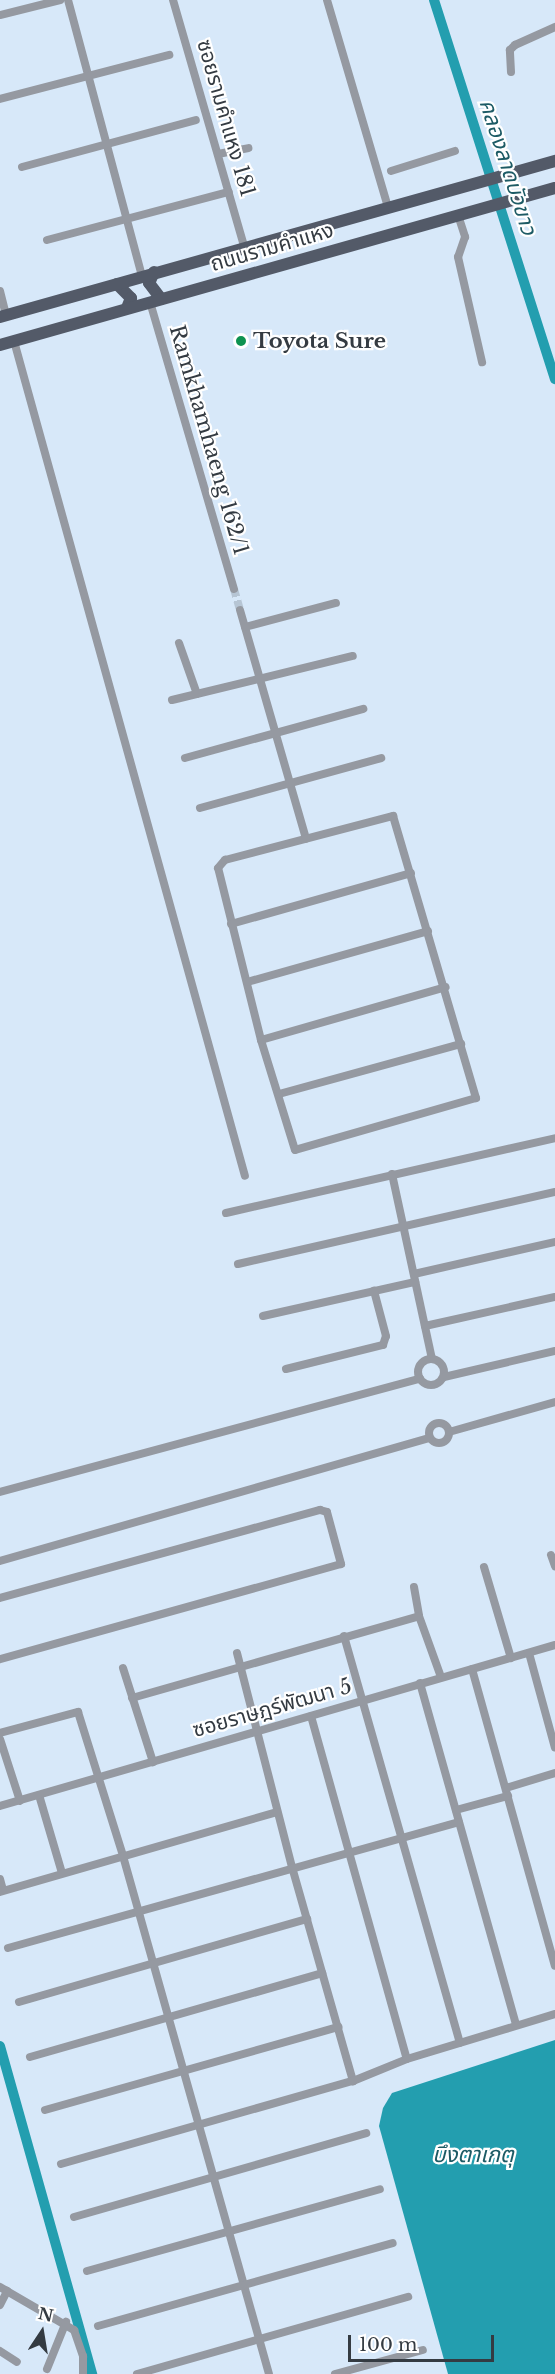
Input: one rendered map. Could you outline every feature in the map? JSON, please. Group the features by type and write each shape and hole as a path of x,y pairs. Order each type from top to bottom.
{"main road":[{"name":"ถนนรามคำแหง","path":"3,316 244,246 468,186 555,160"},
{"name":"ถนนรามคำแหง","path":"0,345 555,188"},
{"path":"148,274 155,300"},
{"path":"117,284 131,298 127,308"}],"street":[{"path":"0,15 60,0"},
{"path":"68,0 127,218 148,274"},
{"name":"ซอยรามคำแหง 181","path":"173,0 244,246"},
{"path":"327,0 388,207"},
{"path":"511,72 510,50 515,45 555,27"},
{"path":"0,99 169,55"},
{"path":"22,167 196,120"},
{"path":"218,154 248,148"},
{"path":"391,171 455,151"},
{"path":"47,240 229,192"},
{"path":"458,215 465,237 458,257 482,362"},
{"path":"0,291 3,316"},
{"name":"Ramkhamhaeng 162/1","path":"155,300 234,589"},
{"path":"14,341 245,1176"},
{"path":"245,627 336,603"},
{"path":"240,610 306,839"},
{"path":"179,643 197,694"},
{"path":"172,700 353,656"},
{"path":"185,758 363,709"},
{"path":"200,808 381,758"},
{"path":"393,816 446,987 476,1098 296,1150 261,1040 218,868 220,862 306,839 393,816"},
{"path":"231,924 411,873"},
{"path":"247,982 428,931"},
{"path":"261,1040 446,987"},
{"path":"279,1094 461,1044"},
{"path":"226,1213 555,1138"},
{"path":"392,1174 432,1359 445,1369 444,1377"},
{"path":"238,1264 555,1192"},
{"path":"263,1316 374,1291 414,1278 555,1242"},
{"path":"286,1369 383,1345 386,1336 374,1291"},
{"path":"425,1326 555,1297"},
{"path":"0,1492 420,1379 434,1386 444,1377 555,1351"},
{"path":"420,1379 420,1366 432,1359"},
{"path":"0,1561 429,1438 442,1444 449,1432 555,1402"},
{"path":"429,1438 432,1425 438,1423 449,1432"},
{"path":"0,1598 320,1510 327,1512 341,1564 0,1659"},
{"path":"551,1555 555,1566"},
{"path":"484,1567 511,1658"},
{"path":"414,1587 419,1616 441,1677"},
{"path":"132,1698 419,1616"},
{"path":"344,1636 365,1700 460,2043"},
{"name":"ซอยราษฎร์พัฒนา 5","path":"0,1806 555,1645"},
{"path":"237,1653 291,1868 353,2081"},
{"path":"529,1653 555,1748"},
{"path":"123,1668 153,1762"},
{"path":"472,1670 555,1966"},
{"path":"420,1683 516,2025"},
{"path":"0,1733 77,1711 123,1856 181,2070 269,2374"},
{"path":"312,1716 407,2059"},
{"path":"0,1739 20,1801"},
{"path":"456,1810 555,1773"},
{"path":"39,1795 62,1873"},
{"path":"0,1879 2,1891 277,1812"},
{"path":"8,1948 138,1909 459,1822"},
{"path":"19,2002 307,1919"},
{"path":"30,2057 166,2016 322,1973"},
{"path":"61,2164 353,2081 407,2059 555,2014"},
{"path":"45,2110 338,2027"},
{"path":"75,2217 366,2133"},
{"path":"87,2271 380,2188"},
{"path":"98,2326 393,2243"},
{"path":"0,2304 3,2289 66,2322 79,2338 83,2374"},
{"path":"137,2374 408,2297"},
{"path":"47,2369 66,2322"},
{"path":"335,2374 423,2350"},
{"path":"0,2351 17,2362"}],"water":[{"name":"บึงตาเกตุ","path":"555,2040 555,2374 448,2374 379,2126 383,2108 392,2093"}],"waterway":[{"name":"คลองลาดบัวขาว","path":"434,0 555,379"},
{"path":"0,2046 92,2374"}],"tunnel":[{"path":"234,589 240,610"}],"place":[{"name":"Toyota Sure","path":"241,341"}]}
